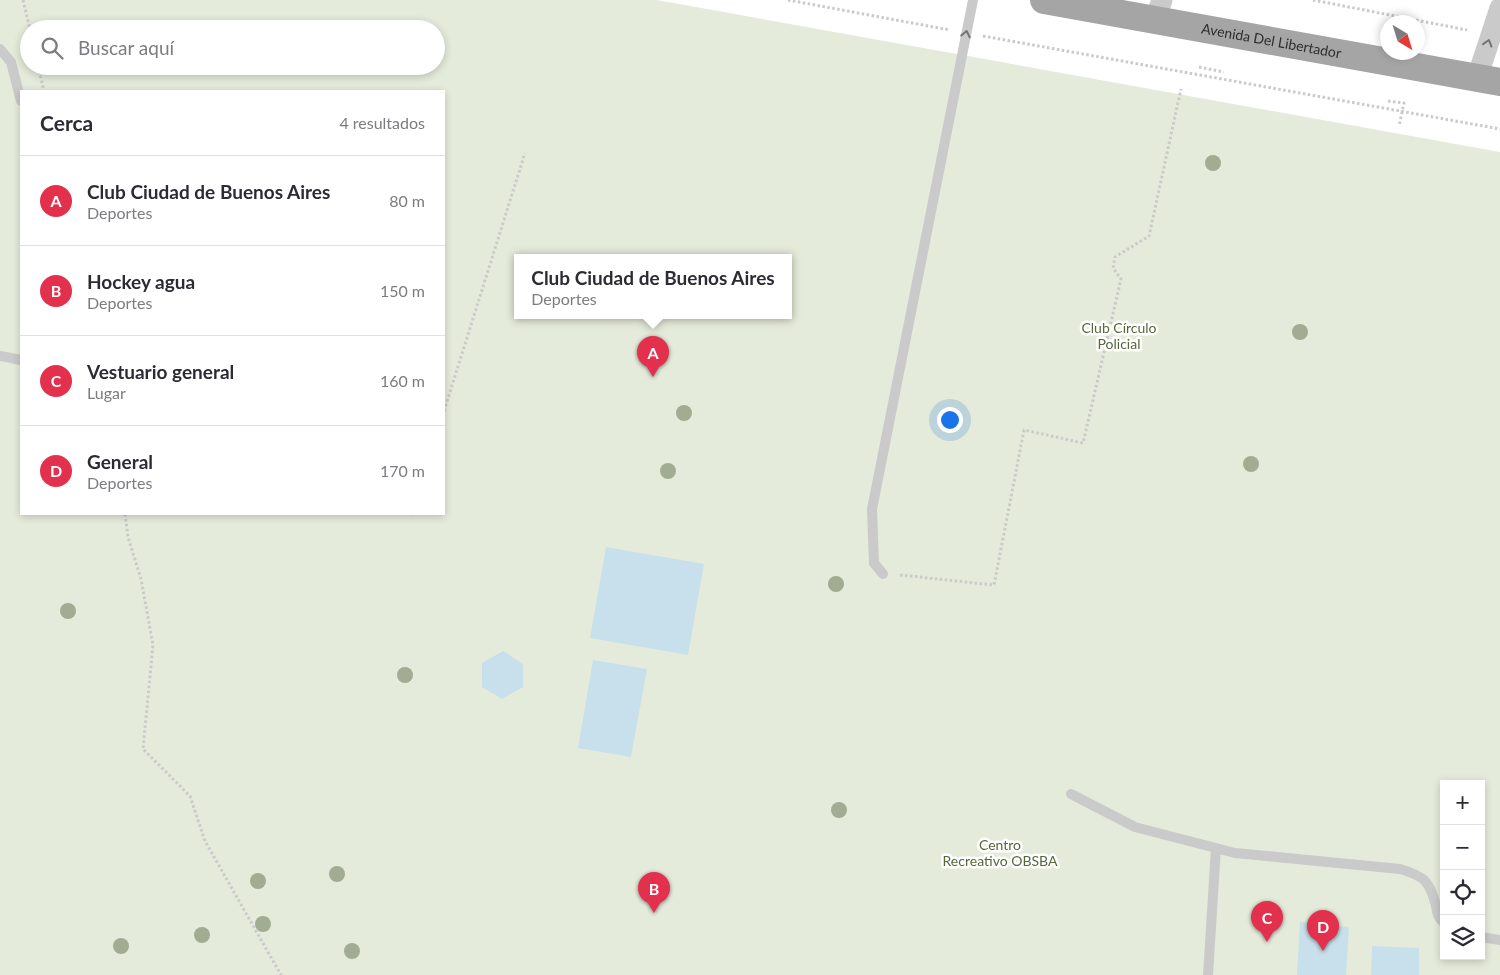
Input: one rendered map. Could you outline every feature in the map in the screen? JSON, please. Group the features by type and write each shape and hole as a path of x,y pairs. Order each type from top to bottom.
{"main road":[{"name":"Avenida Del Libertador","path":"1044,0 1159,10 1489,80"}],"street":[{"path":"1489,80 1490,35 1500,8"}],"lane":[{"path":"883,574 874,563 872,509 973,0"},
{"path":"0,49 11,62 20,97"},
{"path":"0,356 20,360"},
{"path":"1071,794 1134,826 1235,853 1400,869 1418,874 1432,889 1438,918 1440,920"},
{"path":"1208,975 1216,848"},
{"path":"1485,938 1500,940"}],"path":[{"path":"23,0 28,20"},
{"path":"788,0 1500,129"},
{"path":"1313,0 1490,35"},
{"path":"1199,67 1224,72"},
{"path":"40,75 44,90"},
{"path":"883,574 994,586 1024,430 1083,443 1121,279 1113,268 1115,257 1149,236 1182,88"},
{"path":"1388,101 1404,103 1399,126"},
{"path":"445,409 525,153"},
{"path":"126,515 128,537 141,579 153,645 143,749 190,796 206,841 281,975"}],"green space":[{"path":"0,0 657,0 1500,152 1500,975 0,975"}],"water":[{"path":"606,547 704,564 688,655 590,638"},
{"path":"503,651 523,664 523,687 502,699 482,687 482,663"},
{"path":"593,660 647,669 631,757 578,748"},
{"path":"1300,922 1349,927 1346,975 1297,975"},
{"path":"1372,946 1419,948 1419,975 1371,975"}],"place":[{"name":"Club Ciudad de Buenos Aires","path":"653,377"},
{"name":"Hockey agua","path":"654,913"},
{"name":"Vestuario general","path":"1267,942"},
{"name":"General","path":"1323,951"}],"park label":[{"name":"Club Círculo Policial","path":"1119,336"},
{"name":"Centro Recreativo OBSBA","path":"1000,854"}]}
